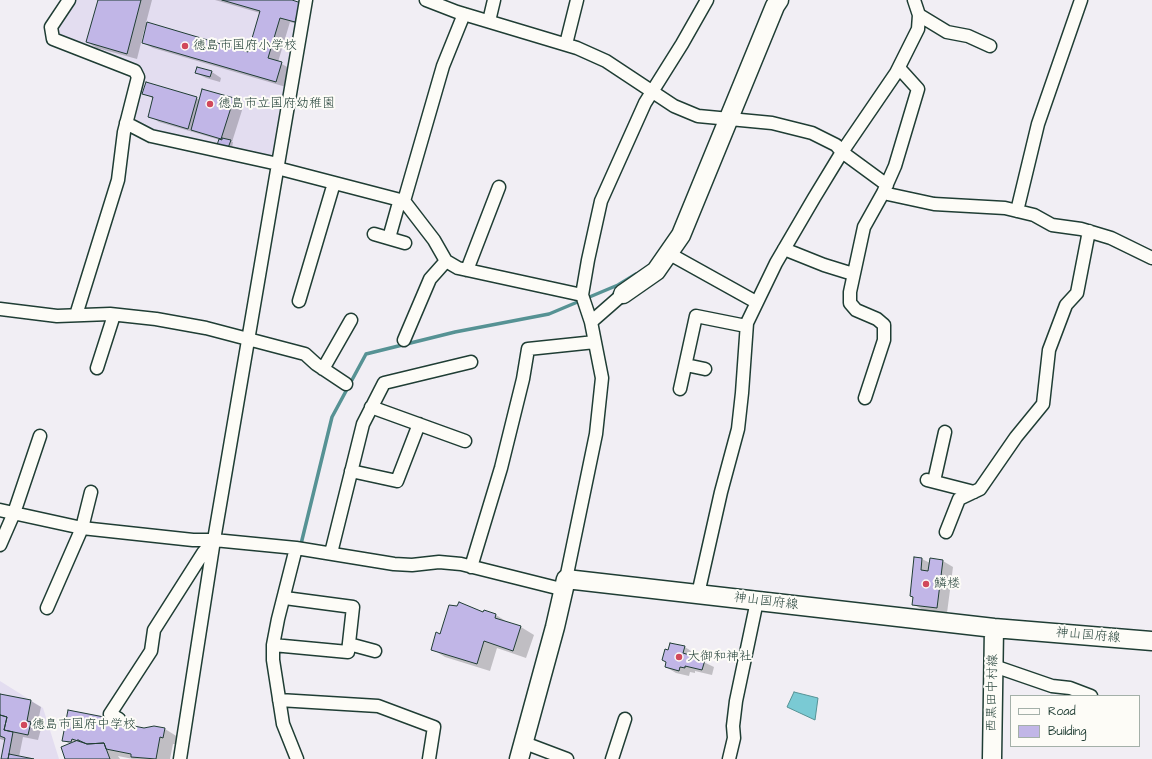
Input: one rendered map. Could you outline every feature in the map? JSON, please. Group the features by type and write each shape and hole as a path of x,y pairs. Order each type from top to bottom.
{"main road":[{"path":"623,294 656,271 681,235 775,6 779,0"},
{"path":"518,759 566,584"},
{"name":"神山国府線","path":"566,584 698,594 994,628 1152,641"},
{"name":"西黒田中村線","path":"992,759 994,628"}],"street":[{"path":"69,0 51,27 53,40 136,71 138,78 126,122 118,180 76,315"},
{"path":"180,759 214,540 306,0"},
{"path":"426,0 464,14 566,44 606,62 674,106 698,116 772,123 812,133 836,145 885,189 934,204 1005,208 1034,215 1052,225 1089,231 1111,238 1152,258"},
{"path":"489,21 494,0"},
{"path":"566,44 577,0"},
{"path":"0,510 82,528 193,540 214,540 296,548 394,564 412,565 439,562 471,566 566,584 596,434 602,378 591,322 583,297 588,260 602,201 645,103 682,44 707,0"},
{"path":"698,594 721,492 738,429 742,393 746,326 756,302 784,249 842,152 899,68 918,29 919,15 914,0"},
{"path":"1017,211 1038,124 1081,0"},
{"path":"389,238 398,206 404,201 443,66 464,14"},
{"path":"919,15 947,32 968,36 990,46"},
{"path":"865,398 884,340 884,325 877,319 856,310 850,303 853,274 864,227 885,189 895,166 918,89 899,68"},
{"path":"126,122 151,136 278,166 334,183 404,201 434,240 446,261 458,268 583,297"},
{"path":"299,301 334,183"},
{"path":"467,270 499,186"},
{"path":"946,532 959,499 980,489 1016,437 1043,404 1049,350 1066,305 1077,293 1089,231"},
{"path":"374,234 405,243"},
{"path":"784,249 824,265 853,274"},
{"path":"668,253 756,302"},
{"path":"404,340 430,279 446,261"},
{"path":"591,322 623,294"},
{"path":"0,309 57,316 114,315 156,319 249,339 305,354 346,384"},
{"path":"97,368 114,315"},
{"path":"680,389 696,316 746,326"},
{"path":"324,369 351,320"},
{"path":"471,566 501,468 523,379 528,349 595,342"},
{"path":"331,553 363,424 384,383 471,362"},
{"path":"686,365 705,369"},
{"path":"372,407 465,441"},
{"path":"351,471 397,481 419,424"},
{"path":"945,432 931,480 974,492"},
{"path":"0,544 14,513 40,436"},
{"path":"47,608 82,528 91,492"},
{"path":"119,719 110,714 151,651 154,630 203,553 214,540"},
{"path":"296,548 273,645 273,660 283,724 296,759"},
{"path":"273,645 348,652 353,607 284,598"},
{"path":"729,759 734,738 733,726 736,701 757,601"},
{"path":"349,644 375,651"},
{"path":"994,666 1052,686 1070,688 1088,695"},
{"path":"279,700 378,706 434,728 429,759"},
{"path":"612,759 625,719"},
{"path":"522,742 566,759"}],"shaded area":[{"path":"73,0 302,0 274,157 265,160 155,134 139,125 134,115 143,77 59,38 58,25"},
{"name":"徳島市国府中学校","path":"0,681 43,708 59,759 0,759"}],"water":[{"path":"794,692 818,698 815,720 787,707"}],"building":[{"path":"98,0 141,0 127,54 86,42"},
{"path":"222,0 292,0 301,3 295,22 280,18 268,58 282,62 276,82 142,43 147,22 248,52 260,11"},
{"path":"197,67 212,71 210,77 195,73"},
{"path":"146,82 197,97 188,129 148,117 153,97 142,94"},
{"path":"202,89 234,98 221,139 191,130"},
{"path":"222,138 231,140 228,148 217,145 219,139 222,140"},
{"name":"鱗楼","path":"914,557 922,558 921,570 928,571 930,558 943,560 937,608 912,605 913,597 910,596"},
{"path":"459,602 483,612 484,610 496,614 495,618 521,626 513,651 484,641 477,664 431,650 436,632 440,634 449,605 457,606"},
{"name":"大御和神社","path":"670,643 685,646 683,653 705,660 702,670 685,666 685,668 680,667 679,671 665,667 666,662 662,660 665,649 668,650"},
{"path":"0,694 31,700 27,721 31,722 28,735 4,730 7,717 0,715"},
{"path":"68,710 104,717 104,720 144,728 154,726 165,728 163,738 160,737 156,759 131,757 131,754 106,749 104,743 87,744 72,739 71,742 62,741"},
{"path":"0,715 7,717 4,730 13,732 8,759 1,759 5,738 0,736"},
{"path":"78,740 87,744 104,743 110,759 65,759 61,747"},
{"path":"9,754 34,759 8,759"}],"waterway":[{"path":"301,544 332,417 366,354 455,332 549,314 618,285 636,274"}],"place":[{"name":"徳島市国府小学校","path":"185,46"},
{"name":"徳島市立国府幼稚園","path":"210,104"},
{"name":"鱗楼","path":"926,584"},
{"name":"大御和神社","path":"679,657"},
{"name":"徳島市国府中学校","path":"24,725"}]}
